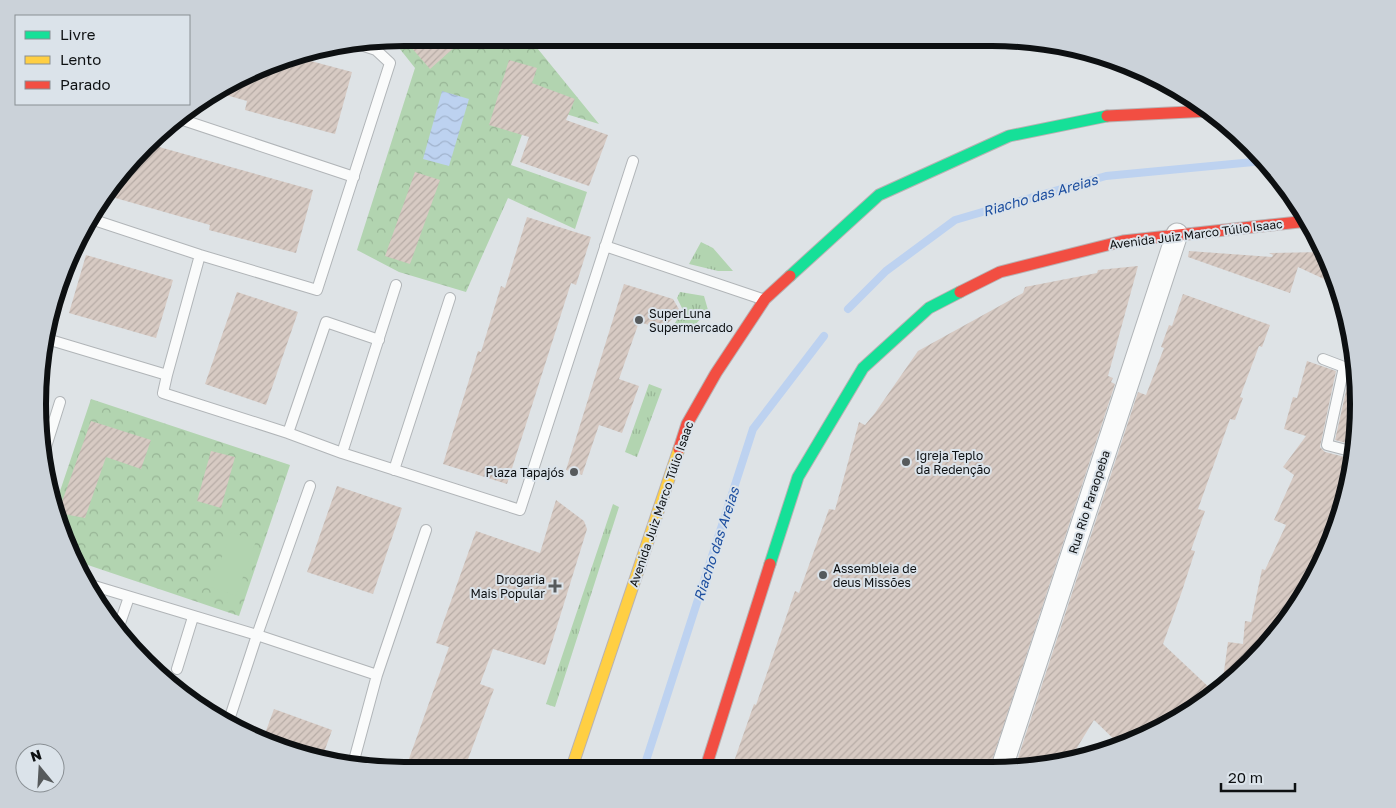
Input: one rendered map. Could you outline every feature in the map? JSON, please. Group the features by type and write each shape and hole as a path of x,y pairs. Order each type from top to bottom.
{"main road":[{"name":"Avenida Juiz Marco Túlio Isaac","path":"574,762 687,424 716,373 765,300 879,195 1009,136 1102,116 1198,112"},
{"name":"Avenida Juiz Marco Túlio Isaac","path":"708,762 798,477 863,368 929,308 1000,272 1122,241 1300,222"}],"street":[{"name":"Rua Rio Paraopeba","path":"1004,761 1177,234"}],"lane":[{"path":"97,221 316,290 390,63 376,50 370,48"},
{"path":"185,121 354,177"},
{"path":"200,255 163,393 288,433 342,454 520,510 633,161"},
{"path":"604,246 765,300"},
{"path":"342,454 396,285"},
{"path":"394,470 450,298"},
{"path":"288,433 326,322 379,340"},
{"path":"52,340 167,375"},
{"path":"1323,359 1344,367 1327,445 1347,450"},
{"path":"48,440 60,402"},
{"path":"230,717 310,486"},
{"path":"354,758 377,675 426,530"},
{"path":"96,587 257,635 377,675"},
{"path":"120,622 129,597"},
{"path":"177,669 193,617"}],"green space":[{"path":"398,46 536,46 599,124 533,104 511,165 587,192 575,229 508,198 466,292 399,272 357,250 415,68"},
{"path":"701,242 713,248 733,271 718,271 689,264"},
{"path":"680,292 704,296 708,310 695,325 670,331 683,310 677,298"},
{"path":"649,384 662,389 637,457 625,452"},
{"path":"91,399 290,465 239,616 84,564 73,541 58,497"},
{"path":"613,504 619,507 555,707 546,704"},
{"path":"231,532 256,541 236,596 211,587"}],"water":[{"path":"442,91 469,99 449,166 423,159"}],"building":[{"path":"410,46 456,46 430,69"},
{"path":"306,60 352,72 335,134 245,110 247,101 224,94 267,73"},
{"path":"509,60 537,68 532,83 575,99 566,120 608,135 589,186 520,162 529,137 489,125"},
{"path":"156,146 313,190 296,253 209,230 210,225 112,197 135,168"},
{"path":"415,172 440,180 410,264 385,256"},
{"path":"527,217 591,237 576,285 571,283 507,484 443,464 478,351 481,352 501,286 505,288"},
{"path":"1189,251 1272,257 1273,255 1269,253 1316,252 1328,281 1298,267 1290,293 1188,257"},
{"path":"86,255 173,280 156,338 69,313"},
{"path":"1138,266 1108,376 1113,378 1111,382 1115,384 992,762 734,762 754,704 756,705 795,591 799,593 829,509 835,510 859,422 865,425 875,413 918,351 1023,293 1025,287 1097,273 1098,270"},
{"path":"624,284 673,299 680,311 662,329 639,322 619,379 639,386 622,433 599,425 582,475 566,470"},
{"path":"237,292 298,312 266,405 205,384"},
{"path":"1183,294 1270,325 1262,347 1259,346 1240,397 1243,398 1235,420 1230,419 1198,509 1205,511 1191,550 1195,551 1163,644 1210,688 1171,714 1129,735 1115,740 1094,720 1074,752 1017,761 1138,392 1146,395 1164,348 1161,347 1169,325 1172,326"},
{"path":"1307,361 1336,371 1320,447 1325,452 1346,457 1338,497 1319,549 1310,567 1308,566 1302,583 1276,622 1261,640 1223,677 1228,642 1243,644 1245,621 1251,622 1262,569 1265,570 1286,525 1274,520 1294,475 1283,467 1306,436 1284,429 1293,397 1297,398"},
{"path":"1349,378 1350,404 1348,443 1335,440"},
{"path":"91,421 151,440 141,469 106,457 85,518 63,514 61,505"},
{"path":"211,451 235,457 221,508 197,501"},
{"path":"337,486 402,508 373,594 307,572"},
{"path":"556,500 584,521 587,529 545,665 493,649 480,684 494,689 467,762 408,762 449,647 436,643 476,531 540,553"},
{"path":"274,709 332,730 324,753 265,734"}],"waterway":[{"name":"Riacho das Areias","path":"848,309 886,271 955,220 1106,176 1255,162"},
{"name":"Riacho das Areias","path":"646,762 753,429 824,336"}],"traffic: fast":[{"path":"790,276 879,195 1009,136 1107,116"},
{"path":"770,564 798,477 863,368 929,308 960,292"}],"traffic: slow":[{"path":"574,762 679,449"}],"traffic: jam":[{"path":"1107,116 1198,112"},
{"path":"960,292 1000,272 1123,241 1300,222"},
{"path":"679,449 687,424 716,373 765,299 790,276"},
{"path":"708,762 770,564"}],"place":[{"name":"SuperLuna Supermercado","path":"639,320"},
{"name":"Igreja Teplo da Redenção","path":"906,462"},
{"name":"Plaza Tapajós","path":"574,472"},
{"name":"Assembleia de deus Missões","path":"823,575"},
{"name":"Drogaria Mais Popular","path":"555,586"}]}
